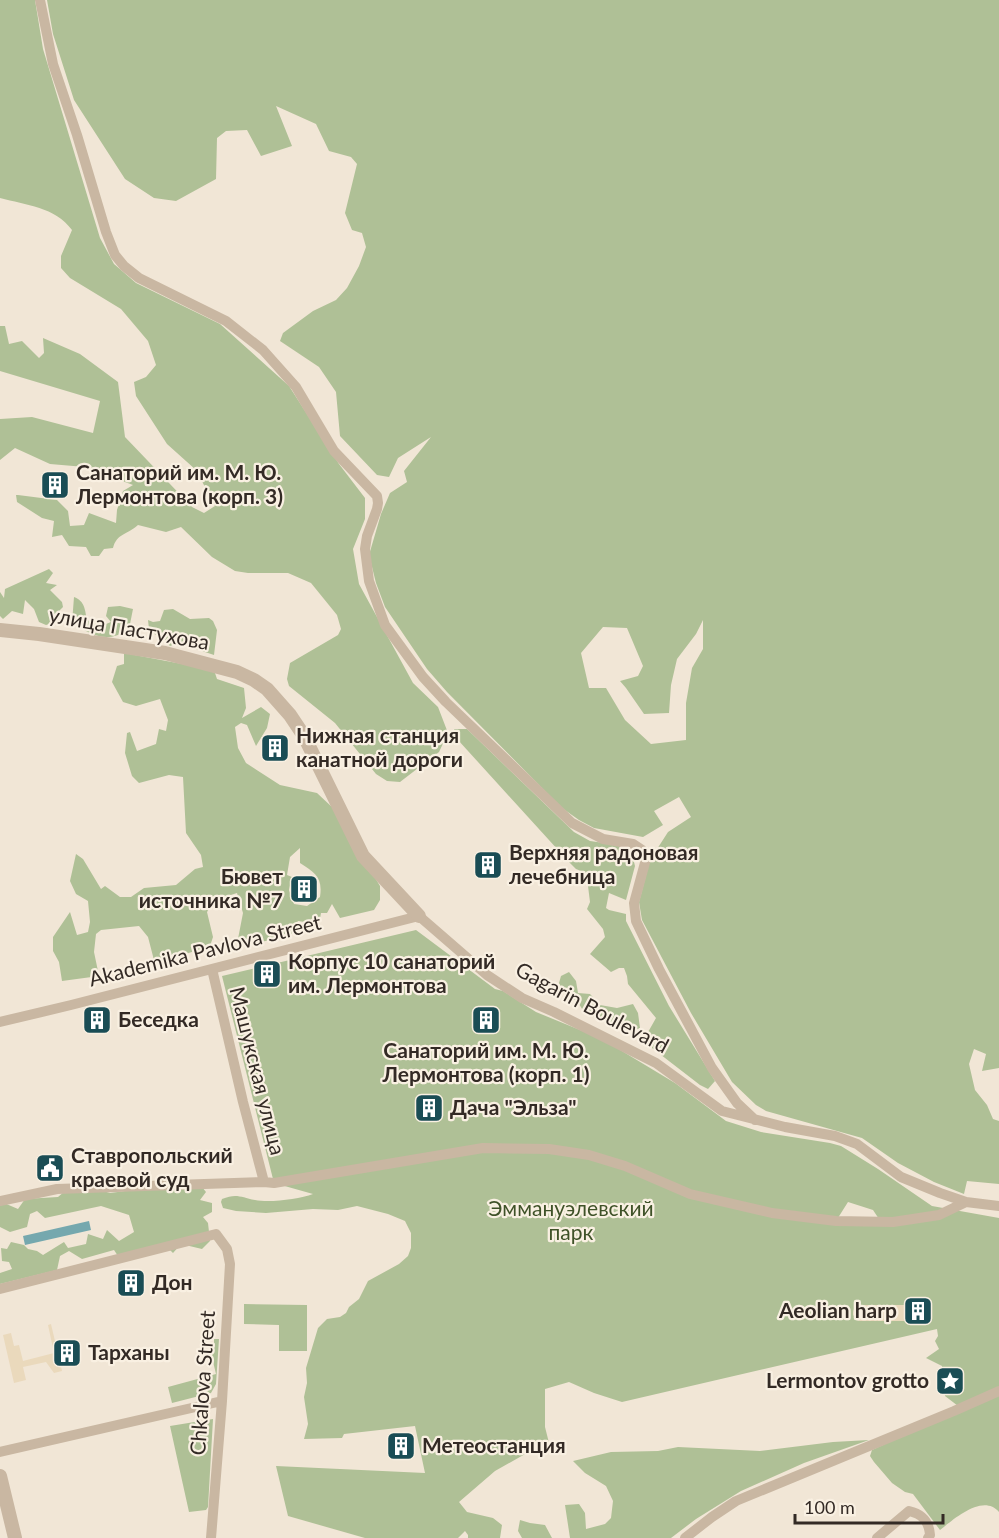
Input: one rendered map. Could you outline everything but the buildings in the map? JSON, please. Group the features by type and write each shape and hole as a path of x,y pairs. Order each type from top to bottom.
{"street":[{"path":"40,0 53,64 115,255 139,278 226,321 263,350 296,387 334,451 377,496 377,509 367,536 365,549 369,581 385,625 423,677 572,823 603,838 633,843 642,850 646,859 634,903 636,921 712,1068 736,1103 755,1120"},
{"name":"улица Пастухова","path":"0,630 165,653 237,672 254,680 277,699"},
{"name":"Gagarin Boulevard","path":"277,699 303,736 363,856 419,916 488,975 522,998 656,1063 722,1111 835,1136 857,1144 902,1176 940,1193 966,1202 999,1206"},
{"name":"Akademika Pavlova Street","path":"0,1022 419,916"},
{"name":"Машукская улица","path":"212,969 264,1182"},
{"path":"0,1201 57,1189 274,1183 483,1148 549,1149 589,1155 625,1166 690,1194 772,1213 836,1221 893,1222 939,1215 966,1202"},
{"name":"Chkalova Street","path":"0,1289 216,1234 227,1248 230,1264 211,1538"},
{"path":"685,1538 736,1501 999,1391"},
{"path":"0,1452 222,1401"},
{"path":"0,1476 15,1538"},
{"path":"877,1538 909,1511 923,1516 930,1528 928,1538"}],"green space":[{"path":"0,0 35,0 43,49 100,238 114,264 136,283 220,324 289,386 339,464 365,498 365,519 353,549 359,584 413,683 438,707 448,733 439,752 400,782 387,781 376,774 335,723 289,686 287,679 290,663 338,635 341,629 337,615 311,583 288,573 235,571 212,557 181,527 166,532 138,525 117,539 113,548 104,549 99,556 91,556 86,547 69,546 62,535 52,537 54,521 42,518 17,502 16,495 57,500 68,511 70,526 84,525 89,513 116,523 117,510 123,491 133,485 85,467 50,464 15,448 0,460 0,419 32,417 93,433 100,401 0,371 0,326 5,326 9,344 22,341 39,358 44,353 43,338 80,354 118,382 125,437 192,507 204,513 215,506 196,470 167,444 136,396 134,382 146,377 156,365 148,341 121,309 70,278 61,268 61,256 72,230 65,222 49,212 0,198"},
{"path":"47,0 999,0 999,1068 982,1071 986,1054 974,1049 969,1064 975,1090 987,1105 993,1119 999,1121 999,1184 967,1181 964,1194 934,1182 898,1163 862,1138 766,1111 756,1105 732,1082 691,1013 642,920 639,902 650,860 668,832 691,817 679,797 654,811 663,825 643,837 594,828 579,820 562,808 447,692 427,669 385,607 369,555 390,493 407,482 404,471 431,437 398,458 389,477 377,475 340,436 336,392 319,367 280,341 283,333 313,311 336,300 347,288 359,266 366,247 362,233 352,230 345,213 357,164 351,157 329,151 316,124 276,106 292,146 261,156 247,130 226,131 217,138 216,179 176,201 154,198 125,179 74,100 53,34","holes":["703,620 703,649 692,668 686,703 686,740 651,744 625,720 606,688 589,688 581,653 603,627 627,628 643,666 638,676 620,681 644,714 669,713 671,685 677,659 696,634"]},
{"path":"49,569 53,573 46,583 57,585 50,590 62,602 63,607 55,615 53,623 46,625 39,622 34,609 25,600 23,614 12,611 3,619 0,616 0,592 4,598 5,589"},
{"path":"74,597 82,603 87,620 101,626 111,622 106,616 108,607 120,606 133,609 129,629 121,634 107,637 94,635 80,628 72,623"},
{"path":"173,609 190,619 209,618 213,621 217,630 214,655 196,649 184,641 170,646 162,637 149,629 148,620 160,621 164,610"},
{"path":"124,653 214,670 217,679 244,688 246,708 242,718 261,707 270,714 267,728 256,746 247,725 241,723 235,727 238,748 246,763 280,785 317,793 333,808 380,886 380,900 374,910 340,918 332,904 327,913 321,913 319,924 298,921 294,932 284,939 237,944 243,913 237,893 215,900 207,912 213,937 210,946 155,964 148,937 139,926 101,930 96,934 94,952 99,976 62,981 59,962 53,951 53,937 70,912 77,935 88,932 90,922 88,901 76,894 70,881 76,854 83,859 101,889 105,886 120,897 131,897 144,888 176,885 195,869 203,867 201,855 186,833 183,777 169,775 139,783 132,776 125,753 127,733 130,732 137,751 156,744 159,729 166,731 168,720 160,699 136,706 123,702 112,682 117,666 124,664","holes":["300,848 300,863 317,876 321,890 320,897 307,906 294,904 289,890 292,877 287,875 290,857"]},
{"path":"454,729 467,729 574,832 590,841 618,845 632,854 635,866 626,900 609,893 606,908 626,914 626,921 669,1006 715,1081 708,1089 643,1041 656,1018 628,984 624,968 611,972 590,954 605,937 603,929 587,909 590,902 588,886 591,875 576,869 569,862 458,740"},
{"name":"Эммануэлевский парк","path":"416,930 495,989 503,991 536,1012 602,1039 675,1083 726,1121 761,1132 841,1146 932,1206 999,1218 999,1512 985,1505 977,1506 961,1514 940,1530 913,1494 905,1492 892,1483 870,1456 872,1450 962,1409 945,1396 942,1366 926,1358 939,1349 935,1341 938,1336 937,1329 622,1402 569,1382 545,1389 545,1427 549,1443 541,1445 495,1471 459,1502 467,1512 493,1518 502,1525 500,1538 468,1538 465,1531 458,1538 365,1538 288,1516 276,1466 425,1473 415,1426 344,1434 342,1438 304,1439 308,1424 304,1397 307,1383 306,1368 318,1328 327,1319 340,1317 346,1313 349,1307 359,1299 368,1281 399,1264 408,1256 411,1248 411,1233 405,1221 357,1206 338,1210 313,1209 266,1213 223,1208 222,1199 231,1196 268,1201 313,1194 274,1183 222,976","holes":["848,1202 873,1210 879,1219 836,1221","860,1305 920,1305 924,1312 917,1320 861,1321 856,1320 853,1314 854,1309"]},
{"path":"569,972 576,981 578,993 590,994 600,1005 617,1008 633,1004 638,1013 640,1028 624,1032 584,1012 559,983 561,976"},
{"path":"156,1187 202,1187 206,1192 200,1200 212,1203 212,1212 203,1217 208,1223 210,1241 202,1249 181,1244 173,1253 168,1248 120,1259 114,1250 82,1259 69,1251 60,1256 57,1270 0,1284 0,1273 12,1269 9,1262 2,1261 1,1248 7,1249 11,1242 24,1245 43,1255 64,1242 68,1248 86,1244 88,1234 103,1239 107,1230 119,1241 134,1232 129,1215 101,1206 45,1218 37,1211 30,1214 27,1227 10,1232 0,1227 0,1203 18,1209 25,1199 58,1197 65,1191 96,1189 110,1193"},
{"path":"244,1304 307,1305 307,1351 279,1351 279,1325 244,1324"},
{"path":"214,1339 219,1339 216,1384 211,1393 172,1403 168,1387 216,1374 209,1345 214,1345"},
{"path":"213,1419 208,1507 206,1510 189,1512 170,1426"},
{"path":"869,1440 804,1463 741,1491 696,1519 671,1538 570,1538 565,1505 579,1504 585,1513 586,1529 605,1524 611,1518 613,1501 606,1486 585,1473 573,1461 611,1452 658,1451 678,1447 760,1451"},
{"path":"520,1520 545,1525 552,1538 522,1538 518,1531"}],"shaded area":[{"path":"860,1305 913,1305 915,1314 911,1316 910,1321 861,1321 856,1320 853,1314 854,1309"},
{"path":"51,1324 62,1371 54,1373 46,1362 23,1367 26,1380 14,1383 3,1335 11,1333 14,1346 19,1345 23,1361 54,1353 48,1325"}],"water":[{"path":"89,1221 91,1230 25,1245 23,1236"}],"place":[{"name":"Санаторий им. М. Ю. Лермонтова (корп. 3)","path":"55,485"},
{"name":"Нижная станция канатной дороги","path":"275,748"},
{"name":"Верхняя радоновая лечебница","path":"488,865"},
{"name":"Бювет источника №7","path":"304,889"},
{"name":"Корпус 10 санаторий им. Лермонтова","path":"267,974"},
{"name":"Беседка","path":"97,1020"},
{"name":"Санаторий им. М. Ю. Лермонтова (корп. 1)","path":"486,1020"},
{"name":"Дача \"Эльза\"","path":"429,1108"},
{"name":"Ставропольский краевой суд","path":"50,1168"},
{"name":"Дон","path":"131,1283"},
{"name":"Aeolian harp","path":"918,1311"},
{"name":"Тарханы","path":"67,1353"},
{"name":"Lermontov grotto","path":"950,1381"},
{"name":"Метеостанция","path":"401,1446"}]}
